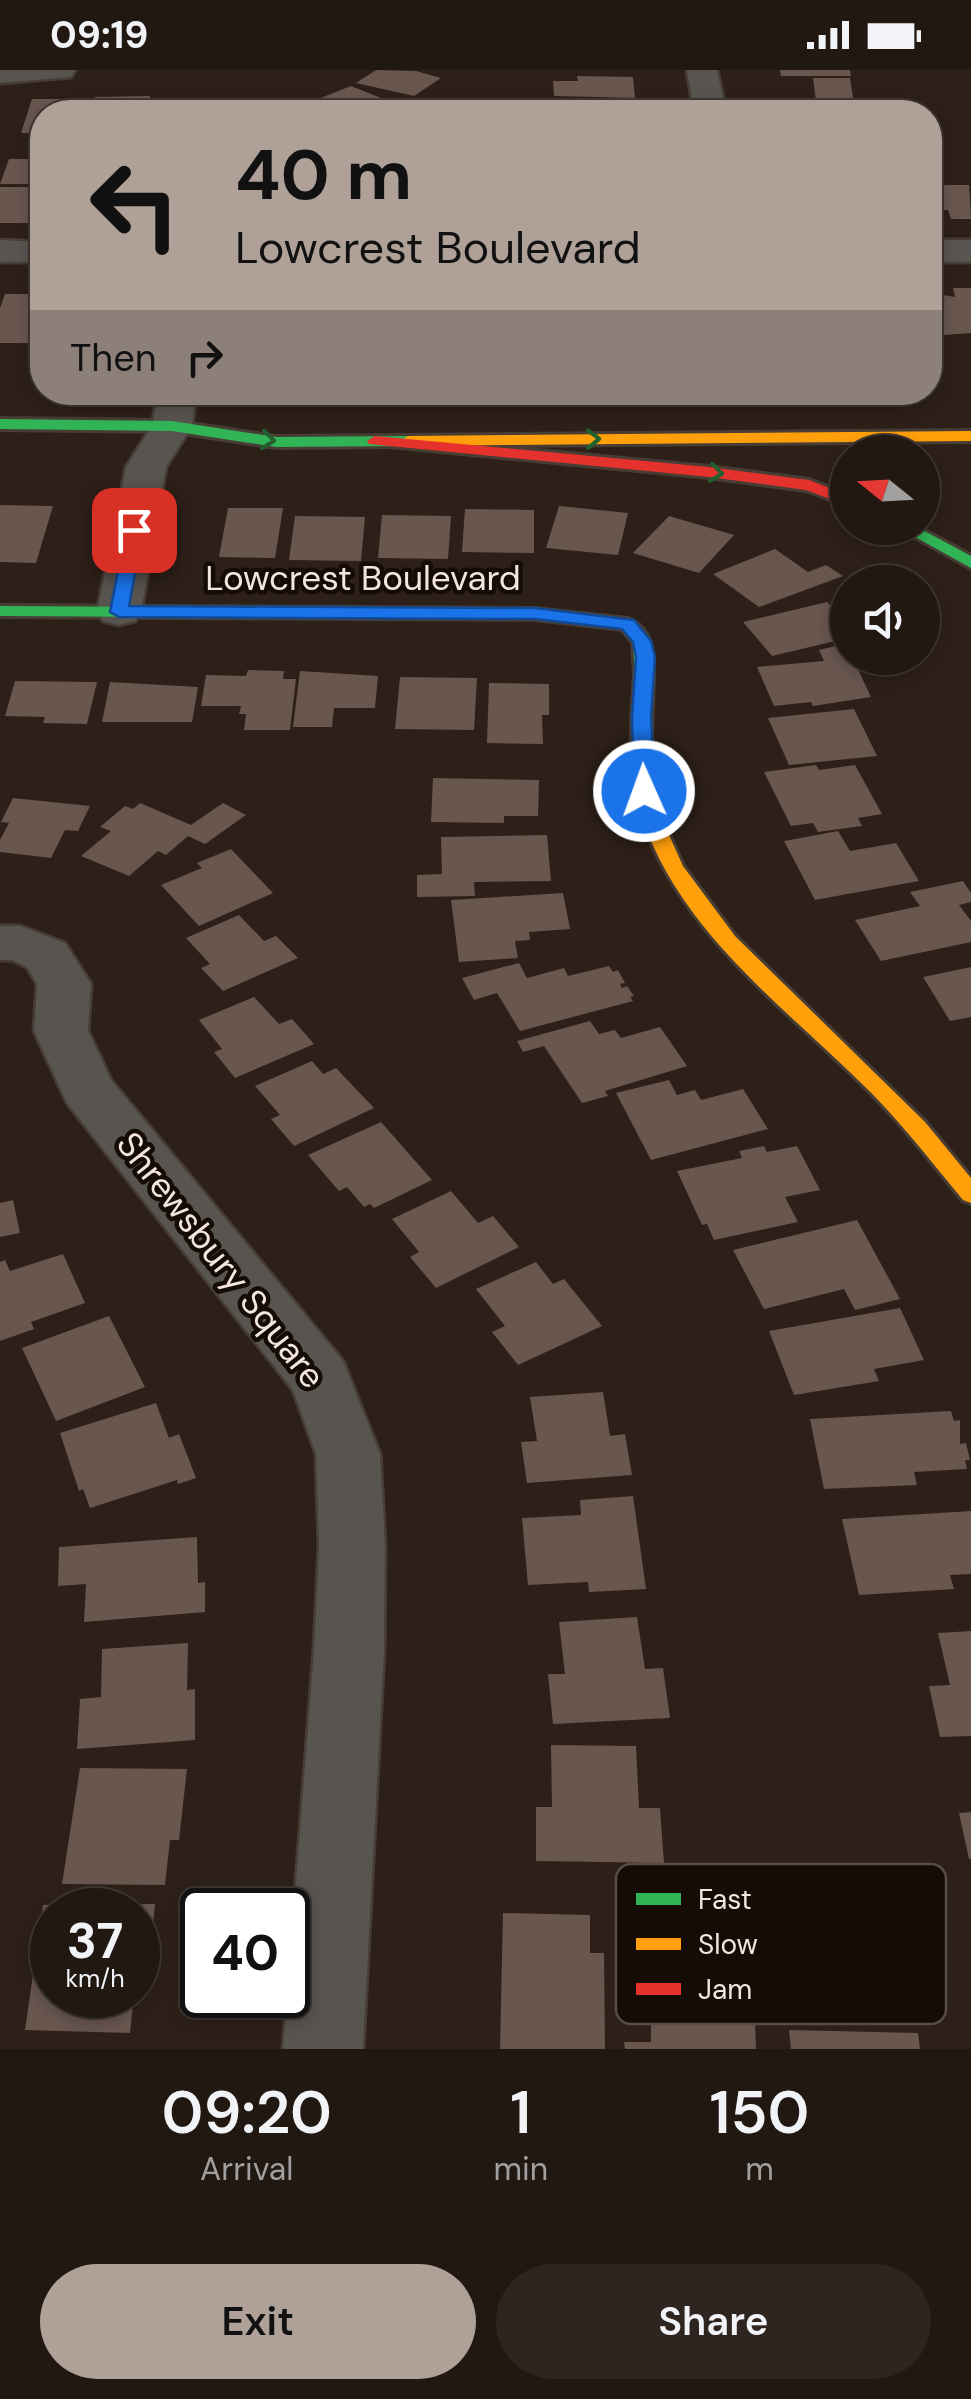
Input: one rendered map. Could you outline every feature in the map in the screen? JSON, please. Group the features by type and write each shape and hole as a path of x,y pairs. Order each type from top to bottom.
{"main road":[{"path":"0,424 174,410 239,414"},
{"path":"174,410 276,442 971,436"},
{"path":"376,441 709,472 809,486 830,494"},
{"path":"938,545 971,563"},
{"name":"Lowcrest Boulevard","path":"0,611 535,614 628,624 642,641 645,657 641,717 644,791 656,830 675,868 716,928 899,1107 971,1194"}],"street":[{"path":"0,74 60,70"},
{"path":"702,70 708,100"},
{"path":"942,251 971,251"},
{"path":"0,252 30,252"},
{"path":"119,612 146,467 174,410"},
{"name":"Shrewsbury Square","path":"0,943 20,943 46,954 64,984 61,1031 87,1088 321,1378 348,1454 352,1545 349,1633 323,2049"}],"building":[{"path":"376,70 416,71 441,78 414,96 356,83"},
{"path":"780,70 850,70 851,76 781,76"},
{"path":"577,76 633,77 635,98 554,96 553,81 578,81"},
{"path":"813,78 850,78 853,100 816,100"},
{"path":"351,86 386,100 316,100"},
{"path":"150,96 150,100 95,100"},
{"path":"30,105 30,133 21,133"},
{"path":"9,159 30,159 30,184 0,184"},
{"path":"942,185 969,185 971,219 951,219 948,210 942,210"},
{"path":"0,187 30,187 30,223 0,223"},
{"path":"953,288 971,288 971,333 942,335 942,295 955,297"},
{"path":"5,294 30,294 30,343 0,343 0,308"},
{"path":"0,505 53,506 36,563 0,562"},
{"path":"559,506 628,513 618,555 546,548"},
{"path":"228,508 283,508 275,558 219,557"},
{"path":"465,509 534,510 534,553 462,552"},
{"path":"382,515 451,516 448,559 378,558"},
{"path":"295,516 365,517 361,561 289,560"},
{"path":"669,516 734,535 699,573 633,553"},
{"path":"775,549 808,572 826,565 830,568 830,581 759,607 713,574"},
{"path":"827,602 830,642 772,656 743,622"},
{"path":"830,647 830,675 861,675 871,697 813,706 811,702 774,706 757,667 824,661 819,650"},
{"path":"248,670 284,671 283,679 296,679 290,730 244,730 246,714 239,714 241,706 201,706 206,675 246,676"},
{"path":"300,671 378,676 375,708 334,708 332,727 293,727"},
{"path":"400,677 477,678 474,730 395,729"},
{"path":"15,681 97,682 87,724 43,723 45,717 5,716"},
{"path":"110,682 198,687 192,722 102,722"},
{"path":"489,683 549,684 549,715 542,715 543,744 487,743"},
{"path":"854,709 877,756 789,765 768,718"},
{"path":"816,765 819,770 855,765 882,814 858,818 862,826 818,832 813,823 791,826 764,772"},
{"path":"433,778 539,780 538,816 504,816 504,823 431,822"},
{"path":"13,798 90,806 78,831 65,830 51,858 0,852 0,840 9,823 1,822"},
{"path":"140,803 191,825 223,803 246,815 205,844 188,836 166,855 158,851 129,876 81,856 111,831 100,827 125,806 133,809"},
{"path":"838,831 850,851 896,843 919,881 815,900 784,841"},
{"path":"547,835 551,881 474,882 475,896 417,897 417,875 442,874 441,837"},
{"path":"231,849 273,893 199,926 161,885 202,868 197,863"},
{"path":"963,881 971,893 971,902 959,905 971,921 971,942 881,961 855,920 920,906 910,892"},
{"path":"563,893 570,929 529,932 530,940 515,941 518,958 459,962 451,900"},
{"path":"239,915 264,941 276,936 298,958 223,991 201,968 210,964 186,938"},
{"path":"519,963 527,978 564,968 568,976 609,966 613,972 618,970 625,983 620,984 622,988 627,986 633,1001 520,1031 497,993 474,1000 462,978"},
{"path":"971,967 971,1017 950,1021 923,977"},
{"path":"254,997 279,1024 292,1019 314,1044 235,1078 214,1052 222,1049 199,1020"},
{"path":"590,1021 599,1034 615,1030 621,1038 660,1027 687,1066 605,1091 608,1096 582,1103 544,1046 523,1052 517,1041"},
{"path":"312,1061 323,1074 336,1068 374,1108 294,1146 271,1119 280,1115 255,1086"},
{"path":"669,1080 677,1095 695,1090 701,1100 743,1089 768,1129 651,1160 616,1093"},
{"path":"381,1122 432,1180 374,1208 370,1204 364,1207 347,1187 339,1191 308,1155"},
{"path":"764,1146 767,1152 797,1146 820,1190 785,1197 798,1222 714,1240 707,1224 702,1225 677,1171 742,1158 739,1151"},
{"path":"451,1191 478,1223 493,1216 519,1247 436,1288 410,1257 419,1252 392,1219"},
{"path":"13,1200 20,1233 0,1237 0,1203"},
{"path":"857,1220 900,1299 855,1310 844,1289 764,1309 733,1250"},
{"path":"63,1254 85,1303 31,1322 34,1329 0,1341 0,1262 5,1260 10,1271"},
{"path":"536,1262 553,1284 564,1279 602,1326 518,1365 492,1332 505,1326 476,1289"},
{"path":"900,1308 924,1360 874,1369 879,1381 794,1395 769,1331"},
{"path":"109,1316 145,1387 56,1421 22,1348"},
{"path":"603,1392 610,1436 625,1434 632,1475 527,1483 521,1442 537,1441 530,1397"},
{"path":"156,1403 169,1438 179,1434 196,1478 178,1484 177,1480 90,1508 83,1489 79,1491 60,1433"},
{"path":"951,1411 954,1421 960,1420 960,1444 966,1443 970,1460 965,1460 967,1469 914,1472 917,1485 824,1489 810,1419"},
{"path":"633,1496 646,1589 589,1592 588,1582 528,1585 522,1518 581,1515 580,1500"},
{"path":"971,1511 971,1574 950,1575 954,1589 859,1595 842,1519"},
{"path":"197,1537 198,1583 205,1582 205,1612 84,1622 86,1584 58,1586 59,1547"},
{"path":"637,1617 645,1669 663,1668 670,1718 553,1724 548,1674 565,1674 559,1622"},
{"path":"971,1631 971,1736 940,1737 929,1686 950,1685 938,1633"},
{"path":"188,1643 187,1690 195,1689 195,1740 77,1749 80,1699 101,1697 102,1649"},
{"path":"551,1745 636,1746 639,1808 660,1808 664,1863 536,1861 536,1807 552,1807"},
{"path":"80,1768 187,1769 179,1840 170,1840 165,1885 62,1884"},
{"path":"971,1812 971,1859 969,1859 959,1813"},
{"path":"503,1913 590,1915 590,1953 604,1953 605,2049 500,2049"},
{"path":"30,1995 30,2018 132,2018 130,2033 25,2030"},
{"path":"651,2024 755,2024 756,2049 625,2049 624,2042 651,2042"},
{"path":"789,2030 918,2033 920,2049 791,2049"}],"traffic: fast":[{"path":"0,424 172,426 276,442 408,441"},
{"path":"938,545 971,563"},
{"path":"0,611 535,614 628,624 642,641 644,676"}],"traffic: slow":[{"path":"408,441 971,436"},
{"path":"644,676 643,771 655,826 673,866 697,904 728,941 898,1106 971,1194"}],"traffic: jam":[{"path":"375,441 709,472 809,485 830,494"}],"route":[{"path":"134,530 119,612 535,614 628,624 642,641 645,657 641,717 644,791"}]}
